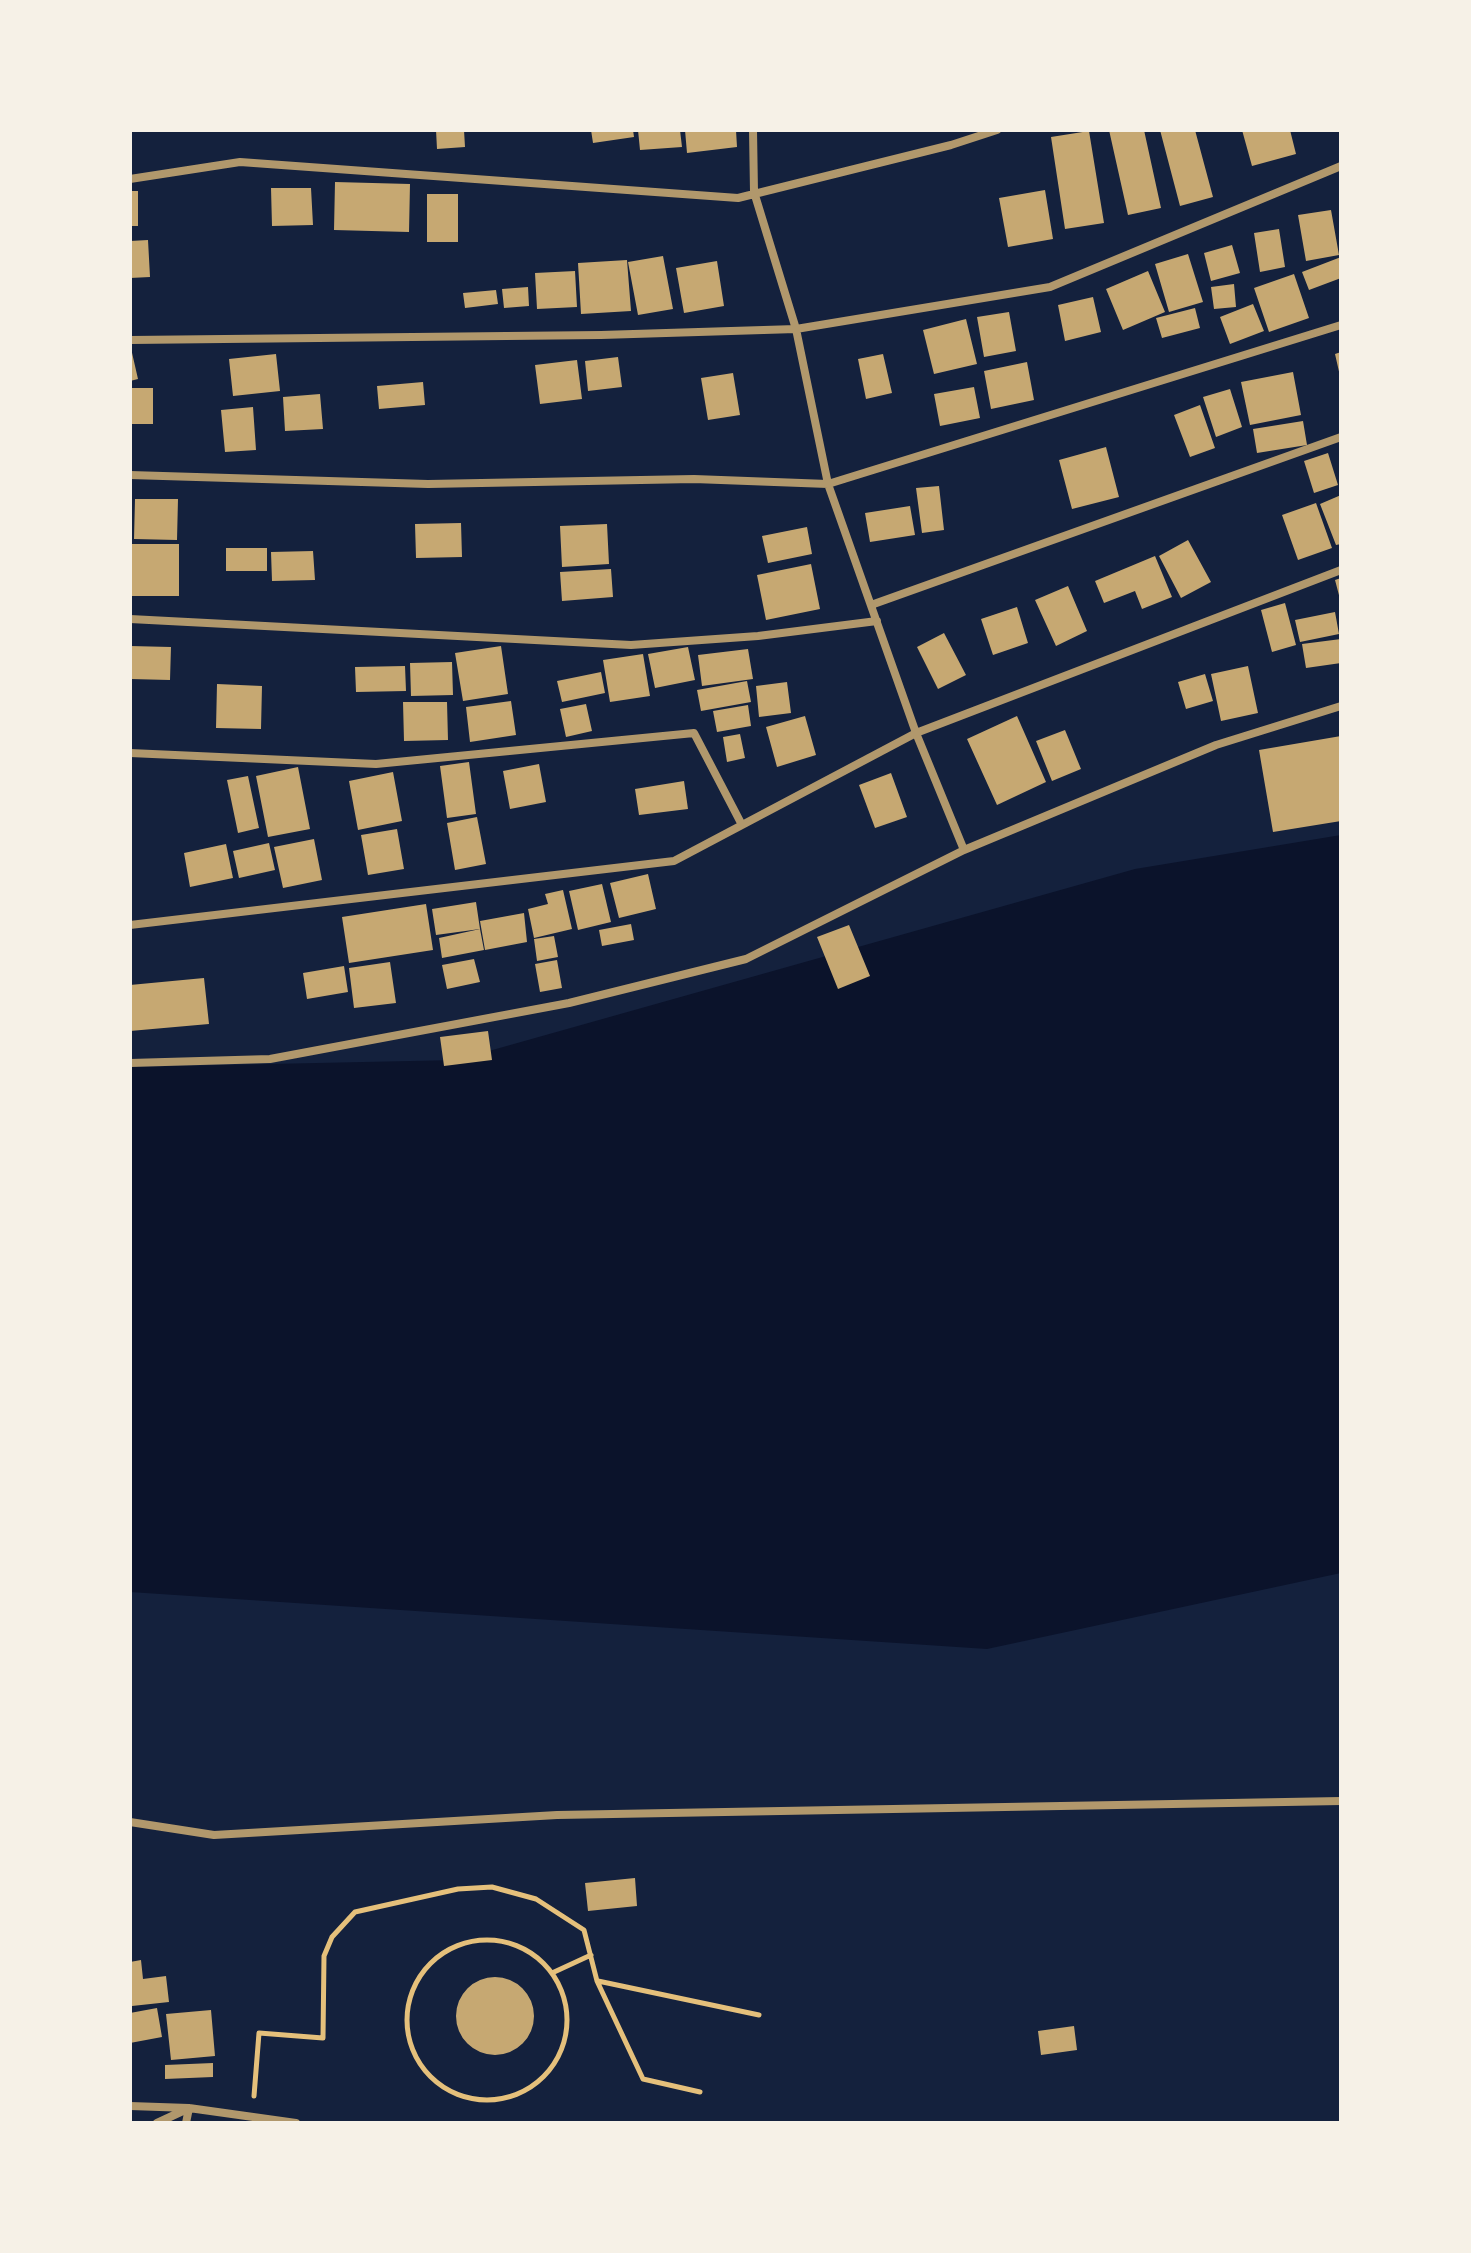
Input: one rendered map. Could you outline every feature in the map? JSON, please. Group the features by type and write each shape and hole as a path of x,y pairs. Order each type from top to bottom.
{"street":[{"path":"753,130 754,192 796,329 828,484 916,733 964,850"},
{"path":"130,179 240,162 738,198 951,145 997,130"},
{"path":"130,340 601,335 796,329 1050,287 1341,166"},
{"path":"130,475 428,484 694,479 828,484 1341,325"},
{"path":"871,605 1341,437"},
{"path":"130,925 674,861 916,733 1341,570"},
{"path":"130,619 631,645 758,636 877,621"},
{"path":"130,1063 270,1059 569,1003 746,959 964,850 1216,745 1341,706"},
{"path":"130,753 376,764 694,733 742,825"},
{"path":"130,1822 214,1835 557,1815 1341,1801"},
{"path":"130,2106 189,2108 296,2123"},
{"path":"157,2123 189,2108"},
{"path":"186,2123 189,2108"}],"path":[{"path":"252,2117 259,2033 323,2038 324,1956 332,1937 355,1912 458,1889 492,1887 536,1899 584,1930 597,1981 643,2079 700,2092"},
{"path":"495,1939 520,1946 541,1960 552,1973 567,2008 566,2035 557,2061 540,2082 516,2096 489,2102 462,2097 438,2084 420,2065 409,2042 406,2016 412,1990 425,1968 445,1951 469,1941 495,1939"},
{"path":"552,1973 591,1955"},
{"path":"597,1981 759,2015"}],"water":[{"path":"1341,835 1341,1573 987,1649 130,1592 130,1067 457,1060 1135,869"}],"building":[{"path":"436,130 464,130 465,147 437,149"},
{"path":"591,130 633,130 634,137 593,143"},
{"path":"638,130 680,130 682,147 640,150"},
{"path":"685,130 736,130 737,147 687,153"},
{"path":"1109,130 1144,130 1161,208 1128,215"},
{"path":"1160,130 1195,130 1213,197 1180,206"},
{"path":"1242,130 1290,130 1296,154 1252,166"},
{"path":"1089,131 1104,223 1065,229 1051,137"},
{"path":"335,182 410,184 409,232 334,230"},
{"path":"271,188 311,188 313,225 272,226"},
{"path":"1045,190 1053,239 1008,247 999,198"},
{"path":"130,191 138,191 138,226 130,226"},
{"path":"427,194 458,194 458,242 427,242"},
{"path":"1331,210 1339,255 1306,261 1298,215"},
{"path":"1279,229 1285,267 1260,272 1254,233"},
{"path":"148,240 150,277 130,278 130,241"},
{"path":"1232,245 1240,273 1211,281 1204,253"},
{"path":"1188,254 1203,302 1169,312 1155,264"},
{"path":"663,256 673,309 638,315 628,262"},
{"path":"1341,257 1341,278 1309,290 1302,272"},
{"path":"627,260 631,311 581,314 578,263"},
{"path":"717,261 724,306 684,313 676,268"},
{"path":"575,271 577,307 537,309 535,273"},
{"path":"1148,271 1165,312 1123,330 1106,289"},
{"path":"1294,274 1309,318 1269,332 1254,288"},
{"path":"1234,284 1236,307 1214,309 1211,287"},
{"path":"528,287 529,306 504,308 502,289"},
{"path":"496,290 498,304 465,308 463,293"},
{"path":"1093,297 1101,332 1065,341 1058,305"},
{"path":"1253,304 1264,331 1230,344 1220,317"},
{"path":"1195,308 1200,328 1162,338 1156,318"},
{"path":"1009,312 1016,351 984,357 977,317"},
{"path":"966,319 977,364 934,374 923,330"},
{"path":"130,344 138,379 130,381"},
{"path":"1341,352 1341,376 1340,376 1335,354"},
{"path":"276,354 280,391 233,396 229,359"},
{"path":"883,354 892,393 866,399 858,359"},
{"path":"618,357 622,387 588,391 585,361"},
{"path":"577,360 582,399 540,404 535,365"},
{"path":"1027,362 1034,400 991,409 984,371"},
{"path":"1293,372 1301,415 1250,425 1241,382"},
{"path":"733,373 740,415 708,420 701,378"},
{"path":"423,382 425,405 379,409 377,386"},
{"path":"974,387 980,418 940,426 934,394"},
{"path":"130,388 153,388 153,424 130,424"},
{"path":"1230,389 1242,427 1216,437 1203,397"},
{"path":"320,394 323,429 285,431 283,397"},
{"path":"1200,405 1215,448 1190,457 1174,415"},
{"path":"253,407 256,450 225,452 221,410"},
{"path":"1303,421 1307,445 1257,453 1253,429"},
{"path":"1106,447 1119,497 1072,509 1059,460"},
{"path":"1328,453 1338,485 1314,493 1304,461"},
{"path":"939,486 944,530 922,533 916,488"},
{"path":"1341,495 1341,544 1336,545 1320,504"},
{"path":"135,499 178,499 177,540 134,539"},
{"path":"1316,503 1332,548 1298,560 1282,515"},
{"path":"910,506 915,535 870,542 865,513"},
{"path":"461,523 462,557 416,558 415,524"},
{"path":"607,524 609,564 562,567 560,526"},
{"path":"807,527 812,554 768,563 762,536"},
{"path":"1188,540 1211,582 1181,598 1159,556"},
{"path":"130,544 179,544 179,596 130,596"},
{"path":"226,548 267,548 267,571 226,571"},
{"path":"313,551 315,580 272,581 271,552"},
{"path":"1155,556 1172,597 1142,609 1135,591 1104,603 1095,581"},
{"path":"811,564 820,609 766,620 757,575"},
{"path":"611,569 613,597 562,601 560,572"},
{"path":"1341,578 1341,599 1340,599 1335,580"},
{"path":"1068,586 1087,631 1056,646 1035,600"},
{"path":"1285,603 1296,645 1272,652 1261,610"},
{"path":"1017,607 1028,643 993,655 981,619"},
{"path":"1335,612 1339,634 1300,642 1295,620"},
{"path":"944,633 966,675 938,689 917,647"},
{"path":"1341,639 1341,663 1306,668 1302,644"},
{"path":"130,646 171,647 170,680 130,679"},
{"path":"501,646 508,694 463,701 455,653"},
{"path":"688,647 695,680 655,688 648,654"},
{"path":"748,649 753,679 702,686 698,655"},
{"path":"643,654 650,696 610,702 603,660"},
{"path":"452,662 453,695 411,696 410,663"},
{"path":"405,666 406,691 356,692 355,667"},
{"path":"1248,666 1258,713 1221,721 1211,674"},
{"path":"601,672 605,693 562,702 557,681"},
{"path":"1205,674 1213,701 1186,709 1178,682"},
{"path":"747,681 751,702 701,711 697,690"},
{"path":"787,682 791,713 759,717 756,686"},
{"path":"217,684 262,686 261,729 216,728"},
{"path":"511,701 516,735 470,742 466,707"},
{"path":"403,702 447,702 448,740 404,741"},
{"path":"586,704 592,731 566,737 560,709"},
{"path":"748,705 751,726 717,732 713,711"},
{"path":"805,716 816,755 777,767 766,727"},
{"path":"1017,716 1046,782 997,805 967,739"},
{"path":"1065,730 1081,769 1052,781 1036,741"},
{"path":"740,734 745,758 727,762 723,737"},
{"path":"1341,736 1341,821 1273,832 1259,750"},
{"path":"469,762 476,814 447,818 440,766"},
{"path":"539,764 546,802 510,809 503,771"},
{"path":"298,767 310,829 268,837 256,776"},
{"path":"393,772 402,821 358,830 349,781"},
{"path":"891,773 907,817 875,828 859,785"},
{"path":"248,776 259,828 238,833 227,780"},
{"path":"684,781 688,809 639,815 635,789"},
{"path":"477,817 486,864 455,870 447,823"},
{"path":"397,829 404,869 368,875 361,835"},
{"path":"314,839 322,880 283,888 274,847"},
{"path":"269,843 275,870 239,878 233,851"},
{"path":"226,844 233,878 190,887 184,853"},
{"path":"648,874 656,909 619,918 610,883"},
{"path":"602,884 611,922 578,930 569,891"},
{"path":"563,890 572,929 534,938 528,909 548,904 545,894"},
{"path":"476,902 480,929 436,935 432,909"},
{"path":"426,904 433,950 349,963 342,917"},
{"path":"524,913 527,942 485,950 480,921"},
{"path":"631,924 634,940 602,946 599,930"},
{"path":"849,925 870,976 838,989 817,937"},
{"path":"480,929 484,950 442,958 439,938"},
{"path":"554,936 558,957 537,961 534,939"},
{"path":"474,959 480,982 447,989 442,965"},
{"path":"557,960 562,988 540,992 535,964"},
{"path":"390,962 396,1003 354,1008 349,968"},
{"path":"344,966 348,992 307,999 303,973"},
{"path":"204,978 209,1024 130,1031 130,985"},
{"path":"488,1031 492,1060 444,1066 440,1037"},
{"path":"635,1878 637,1906 588,1911 585,1883"},
{"path":"141,1960 143,1979 166,1976 169,2002 132,2006 130,1962"},
{"path":"495,1977 510,1980 523,1988 531,2001 534,2016 531,2031 523,2044 510,2052 495,2055 480,2052 467,2044 459,2031 456,2016 459,2001 467,1988 480,1980"},
{"path":"157,2008 162,2037 130,2043 130,2013"},
{"path":"211,2010 215,2056 171,2060 166,2014"},
{"path":"1074,2026 1077,2050 1041,2055 1038,2031"},
{"path":"213,2063 213,2077 165,2079 165,2065"}]}
